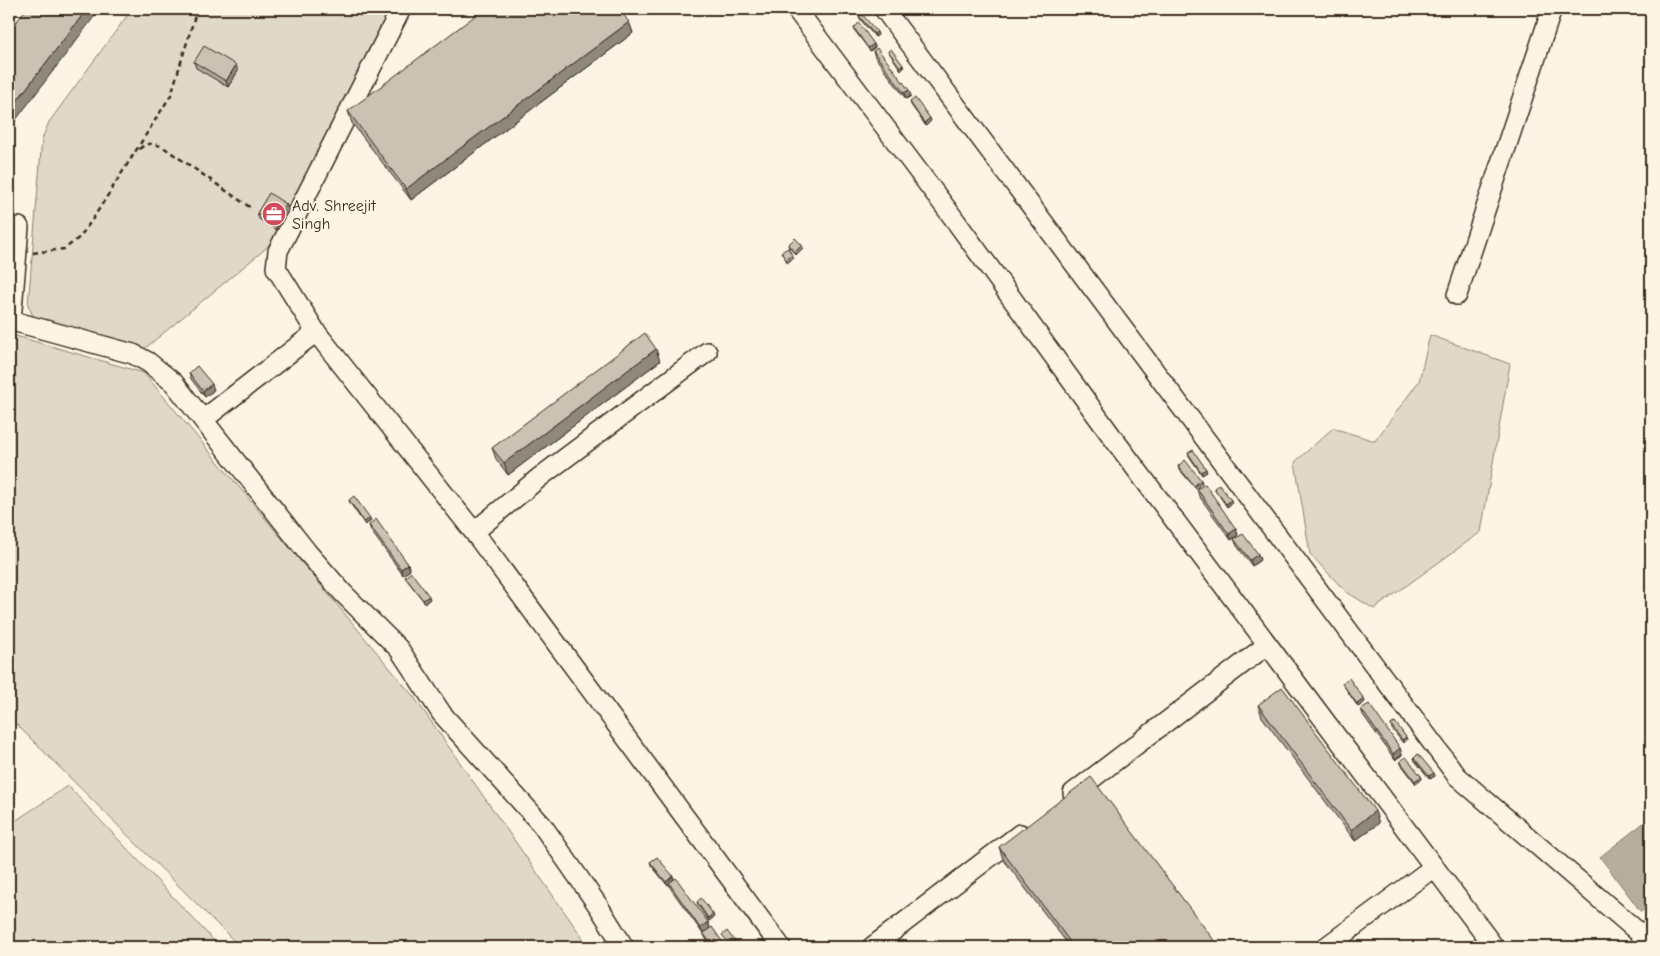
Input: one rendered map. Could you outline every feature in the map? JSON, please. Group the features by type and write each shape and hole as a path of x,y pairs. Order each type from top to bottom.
{"main road":[{"path":"17,37 35,12"}],"street":[{"path":"401,9 276,260 276,268 280,279 316,332 474,532 781,947"},
{"path":"796,9 952,216 1113,438 1494,947"},
{"path":"884,9 1457,776 1651,943"},
{"path":"1457,295 1552,9"},
{"path":"19,227 10,320 133,354 148,362 174,383 307,552 343,593 399,649 442,714 542,825 599,907 624,947"},
{"path":"204,419 316,332"},
{"path":"474,532 540,477 707,352"},
{"path":"1062,802 1268,645"},
{"path":"872,947 1038,820"},
{"path":"1326,947 1434,867"}],"path":[{"path":"17,254 46,253 64,249 80,237 138,150 171,95 197,9"},
{"path":"138,150 146,144 154,143 164,147 252,208"}],"shaded area":[{"path":"132,9 393,9 284,228 264,250 143,350 44,322 33,316 28,305 42,139 49,122"},
{"path":"9,334 144,373 414,697 589,947 240,947 9,717"},
{"path":"1430,335 1510,364 1481,532 1374,609 1345,591 1310,554 1295,462 1333,428 1375,441 1419,381"},
{"path":"68,786 220,947 9,947 9,825"},
{"path":"1651,817 1651,904 1641,912 1600,857"}],"building":[{"path":"26,9 87,9 9,111 9,32"},
{"path":"484,9 619,9 629,22 406,189 348,111"},
{"path":"862,14 877,32 874,34 859,16"},
{"path":"859,23 874,44 868,48 854,28"},
{"path":"204,46 236,65 226,81 194,62"},
{"path":"877,48 909,90 904,93 873,51"},
{"path":"891,49 903,65 900,67 888,51"},
{"path":"915,98 930,118 924,123 910,102"},
{"path":"269,193 286,204 275,223 257,213"},
{"path":"795,238 802,245 795,252 788,245"},
{"path":"788,248 792,255 786,260 781,252"},
{"path":"645,333 656,349 504,463 492,448"},
{"path":"197,366 212,384 203,391 189,373"},
{"path":"1193,450 1206,469 1201,472 1188,453"},
{"path":"1185,460 1201,480 1194,486 1178,466"},
{"path":"1205,484 1236,529 1229,534 1197,489"},
{"path":"1219,484 1231,500 1226,504 1214,488"},
{"path":"354,496 370,518 364,522 349,500"},
{"path":"376,519 408,564 401,569 369,525"},
{"path":"1243,534 1258,554 1250,560 1234,539"},
{"path":"411,572 429,596 423,600 405,577"},
{"path":"1349,678 1364,699 1357,704 1342,683"},
{"path":"1282,687 1375,811 1351,830 1258,705"},
{"path":"1369,704 1400,748 1393,754 1361,709"},
{"path":"1395,722 1406,737 1402,740 1391,725"},
{"path":"1418,754 1434,773 1429,776 1414,758"},
{"path":"1406,757 1421,776 1415,781 1400,761"},
{"path":"1091,777 1219,947 1074,947 999,847"},
{"path":"657,857 673,876 666,882 650,862"},
{"path":"676,878 708,922 700,928 669,883"},
{"path":"701,898 713,914 708,918 697,902"},
{"path":"712,927 726,947 714,947 703,933"},
{"path":"727,931 739,947 732,947 722,935"}],"place":[{"name":"Adv. Shreejit Singh","path":"274,214"}]}
